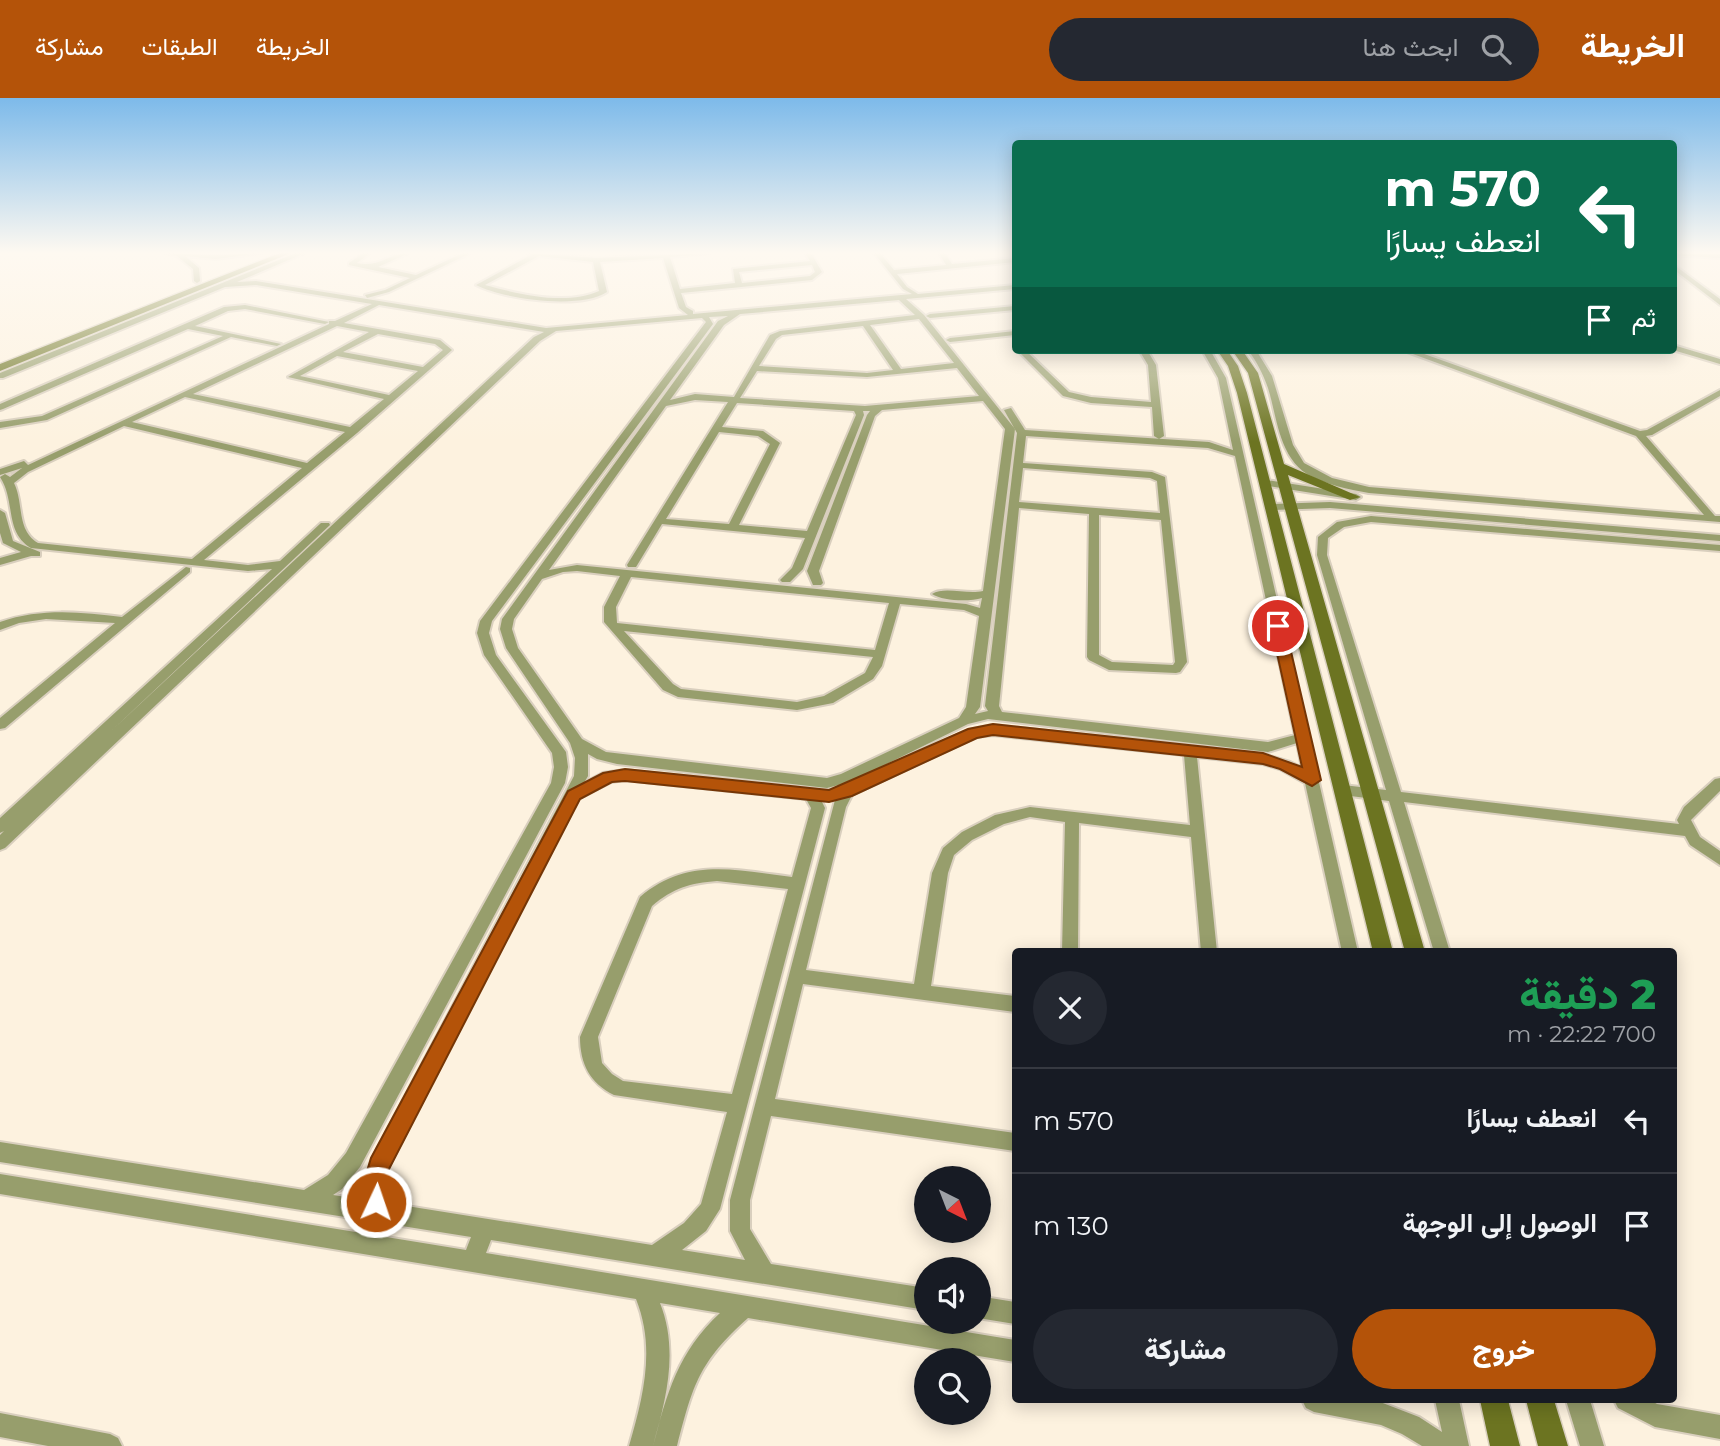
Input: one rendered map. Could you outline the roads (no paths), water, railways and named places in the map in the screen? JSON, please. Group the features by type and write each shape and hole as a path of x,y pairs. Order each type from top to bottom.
{"street":[{"path":"0,359 109,316"},
{"path":"0,368 130,316"},
{"path":"0,376 146,316"},
{"path":"0,407 210,316"},
{"path":"0,725 446,354 447,346 292,316"},
{"path":"3,476 21,472 339,316"},
{"path":"467,316 526,328 558,329 688,316"},
{"path":"480,318 550,325 662,316"},
{"path":"306,1201 335,1182 353,1160 558,783 561,767 559,752 484,644 485,621 710,322 699,316"},
{"path":"381,1213 373,1191 379,1166 574,795 581,776 582,758 577,742 512,649 506,629 514,609 662,404 721,323 732,316"},
{"path":"895,600 876,667 864,680 828,700 806,705 773,705 690,696 672,690 612,626 610,607 629,569 773,337 780,333 926,316"},
{"path":"926,316 950,340 1020,428 992,706 997,716"},
{"path":"926,316 1010,429 973,707 964,721"},
{"path":"3,476 21,465 328,322"},
{"path":"865,323 900,372"},
{"path":"186,326 277,344"},
{"path":"0,844 162,692 526,338 526,328"},
{"path":"0,827 284,563 537,339 558,329"},
{"path":"377,331 292,377 393,398"},
{"path":"950,340 1010,333"},
{"path":"0,425 44,418 230,335"},
{"path":"1677,348 1720,362"},
{"path":"334,353 426,370"},
{"path":"1025,354 1066,394 1091,400 1156,405"},
{"path":"1145,354 1152,365 1159,436"},
{"path":"1209,354 1220,371 1349,948"},
{"path":"1224,354 1237,375 1273,508 1382,948"},
{"path":"1240,354 1253,373 1414,948"},
{"path":"1254,354 1268,377 1295,457 1323,477 1436,509 1720,538"},
{"path":"1417,354 1639,434 1649,433 1720,393"},
{"path":"754,368 862,375 960,365"},
{"path":"677,384 691,392 858,409 988,399"},
{"path":"662,404 688,397 865,405 968,394 980,389"},
{"path":"183,394 354,430"},
{"path":"817,583 813,571 871,415 879,408"},
{"path":"786,580 795,572 811,535 860,414 858,409"},
{"path":"123,423 310,467"},
{"path":"1020,428 1212,440 1235,435"},
{"path":"1020,428 1209,446 1240,456"},
{"path":"716,429 760,433 775,443 732,528"},
{"path":"1639,434 1720,528"},
{"path":"1018,465 1156,476 1163,481 1181,662 1177,669 1170,671 1109,666 1094,657 1094,511"},
{"path":"1279,466 1313,483 1354,497"},
{"path":"3,476 14,505 19,534 27,543 81,555"},
{"path":"1266,483 1324,494 1720,548"},
{"path":"1003,484 1016,485"},
{"path":"1324,494 1330,505"},
{"path":"14,505 0,511 2,542 31,553 81,555 244,572 284,563"},
{"path":"1014,505 1166,517"},
{"path":"1273,508 1330,505 1712,521"},
{"path":"1441,948 1321,545 1330,529 1355,520 1436,509 1698,517 1712,521"},
{"path":"659,521 811,535"},
{"path":"558,549 577,559 629,569 966,607 986,614"},
{"path":"0,562 31,553"},
{"path":"538,576 569,568 629,569 974,597 989,593"},
{"path":"244,572 257,588"},
{"path":"0,626 27,616 54,613 125,621"},
{"path":"612,626 880,654"},
{"path":"521,696 540,689"},
{"path":"147,691 162,692"},
{"path":"577,742 602,756 617,760 827,783 845,778 964,721 997,716 1268,747 1303,737"},
{"path":"574,795 608,777 625,775 812,797 846,792 986,730 1270,760 1312,780"},
{"path":"1190,751 1209,948"},
{"path":"1720,783 1686,815 1688,831 1701,846 1720,859"},
{"path":"1343,790 1688,831"},
{"path":"765,1273 740,1231 740,1200 839,807 846,792"},
{"path":"654,1256 701,1222 714,1194 818,808 812,797"},
{"path":"921,992 940,873 948,852 967,836 1009,815 1030,812 1198,832"},
{"path":"1070,948 1072,817"},
{"path":"738,1104 621,1089 605,1082 594,1069 588,1054 589,1037 646,902 658,888 680,878 704,875 797,884"},
{"path":"796,976 1012,1004"},
{"path":"763,1107 1012,1142"},
{"path":"0,1152 914,1297"},
{"path":"0,1184 1012,1350"},
{"path":"714,1194 740,1200"},
{"path":"472,1261 485,1229"},
{"path":"643,1289 653,1310 659,1334 668,1392 665,1446"},
{"path":"641,1446 668,1392 700,1347 745,1306"},
{"path":"991,1309 1012,1313"},
{"path":"1349,1403 1384,1406 1442,1446"},
{"path":"1448,1403 1457,1446"},
{"path":"1495,1403 1505,1446"},
{"path":"1541,1403 1553,1446"},
{"path":"1579,1403 1592,1446"},
{"path":"1632,1403 1654,1415 1720,1427"},
{"path":"0,1425 110,1446"}]}
